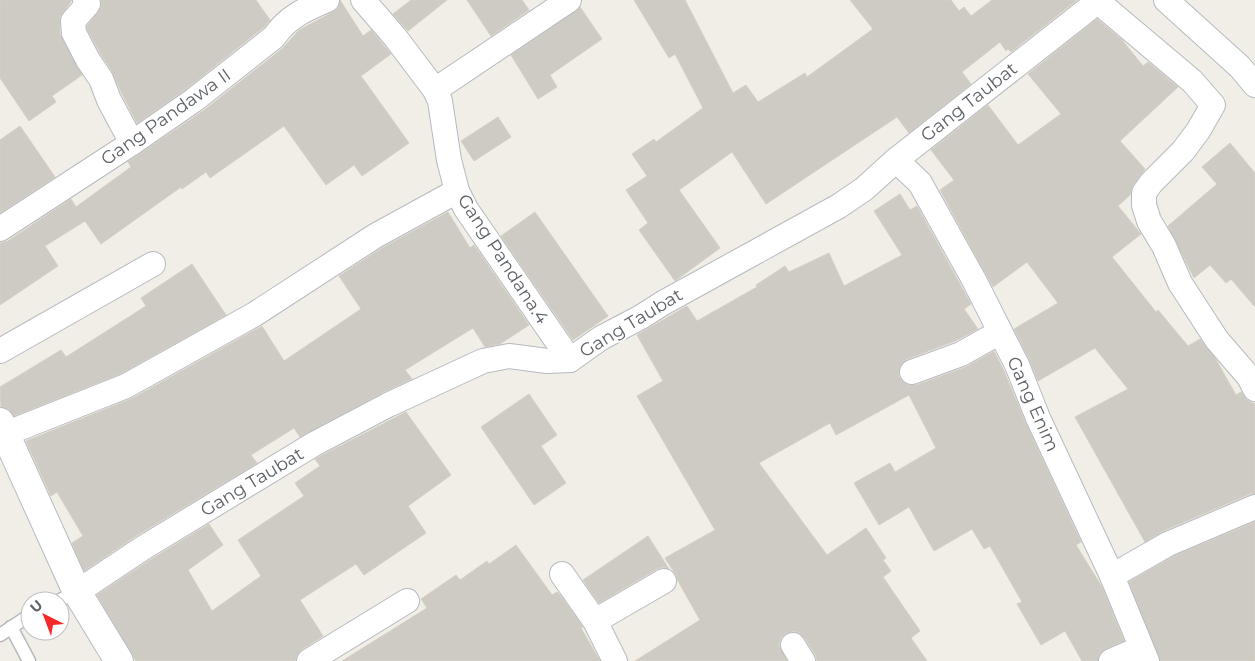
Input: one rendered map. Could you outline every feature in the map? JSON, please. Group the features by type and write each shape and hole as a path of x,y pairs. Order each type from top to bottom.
{"street":[{"path":"85,0 88,4 73,22 74,33 88,60 101,78 109,100 132,143"},
{"name":"Gang Pandawa II","path":"0,229 194,100 267,43 295,14 327,0"},
{"name":"Gang Pandana.4","path":"364,0 435,90 440,101 457,191 466,209 570,360"},
{"path":"435,90 569,0"},
{"path":"1096,1 1192,81 1213,105 1198,131 1183,151 1151,183 1144,194 1144,205 1149,221 1164,246 1180,283 1217,340 1249,377 1255,389"},
{"name":"Gang Taubat","path":"70,594 314,444 388,405 483,362 509,356 548,361 570,360 601,338 641,317 663,302 839,206 864,189 896,160 1096,1"},
{"path":"1168,1 1240,67 1255,85"},
{"name":"Gang Enim","path":"896,160 920,184 974,280 1017,366 1038,418 1112,576 1144,654"},
{"path":"65,591 3,428 126,386 255,314 375,236 457,191"},
{"path":"0,351 153,264"},
{"path":"912,372 960,354 1000,332"},
{"path":"1112,576 1168,544 1255,507"},
{"path":"562,574 596,622 615,661"},
{"path":"596,622 664,581"},
{"path":"70,600 118,661"},
{"path":"308,661 407,601"},
{"path":"1112,661 1144,654"}],"lane":[{"path":"0,634 20,621"},
{"path":"11,627 29,661"}],"building":[{"path":"0,0 72,0 60,17 60,34 82,75 52,96 56,102 29,121 0,78"},
{"path":"101,0 256,0 270,20 264,27 186,89 137,123 112,71 87,29 87,26 101,8"},
{"path":"340,0 363,36 371,30 391,54 361,76 409,143 362,176 354,165 326,185 284,126 210,178 206,172 182,189 181,187 101,244 85,221 45,246 58,266 0,305 0,243 8,241 71,199 76,207 131,167 128,162 203,111 283,48 299,30 333,12 338,8"},
{"path":"411,0 447,0 408,31 393,14"},
{"path":"467,0 522,0 529,10 491,36"},
{"path":"634,0 685,0 733,93 746,85 758,102 805,73 807,77 873,29 850,0 951,0 959,11 964,7 971,16 992,0 1077,0 1011,52 1008,49 1006,51 1000,42 962,72 971,84 909,133 897,117 766,204 732,152 679,190 720,248 675,281 639,230 648,223 626,190 647,176 632,154 654,139 656,142 703,108 675,54 669,58"},
{"path":"580,7 602,39 550,75 557,87 538,99 511,55"},
{"path":"1097,19 1122,40 1143,66 1148,62 1178,87 1120,141 1145,169 1133,185 1130,195 1118,206 1141,234 1112,257 1156,312 1158,310 1188,346 1200,339 1215,358 1236,395 1241,392 1247,400 1255,404 1255,494 1250,494 1163,531 1145,542 1075,417 1128,389 1095,348 1038,381 1014,329 1058,303 1027,262 993,287 940,190 954,180 931,150 988,105 1018,145 1061,114 1028,74"},
{"path":"498,117 511,137 474,161 461,141"},
{"path":"20,126 55,177 0,213 0,140"},
{"path":"1230,143 1255,173 1255,307 1231,279 1226,283 1210,265 1194,278 1168,226 1217,184 1202,167"},
{"path":"900,194 910,210 917,206 971,304 964,309 978,329 955,341 907,359 899,369 899,377 909,385 917,385 966,367 994,351 1081,542 1076,545 1102,587 1124,641 1105,649 1100,653 1098,661 1082,661 1065,631 1041,645 1017,604 1022,602 990,546 984,549 972,529 934,551 909,507 879,525 854,483 890,463 895,472 936,448 909,395 836,435 830,423 759,463 827,555 866,528 886,558 883,560 891,571 883,577 920,631 911,638 927,661 817,661 805,638 800,633 793,631 781,638 779,645 787,661 635,661 700,620 665,558 715,530 637,396 663,381 637,335 687,306 697,321 757,287 756,285 785,266 789,272 829,253 844,286 902,255 874,211"},
{"path":"448,212 470,248 474,245 529,325 500,344 485,347 473,328 405,370 412,379 300,437 294,428 251,455 257,463 136,536 84,571 72,543 83,536 57,492 51,496 26,441 133,398 262,326 284,361 361,309 339,276 382,248"},
{"path":"535,212 608,316 573,340 501,236"},
{"path":"192,264 226,315 120,374 14,416 9,409 1,407 0,387 61,350 66,357 146,306 141,298"},
{"path":"529,394 557,435 541,446 566,483 534,505 481,427"},
{"path":"406,412 451,475 408,506 426,533 364,575 356,564 300,600 323,636 301,650 295,661 136,661 97,595 209,524 223,545 188,570 212,611 261,576 238,540 304,496 295,483 320,466 315,459"},
{"path":"1255,522 1255,661 1160,661 1129,582 1174,556"},
{"path":"648,536 669,569 663,567 657,569 599,603 583,580"},
{"path":"516,545 552,595 557,592 560,595 583,627 581,628 600,661 342,661 427,608 421,599 456,575 460,580 487,561 489,564"}]}
